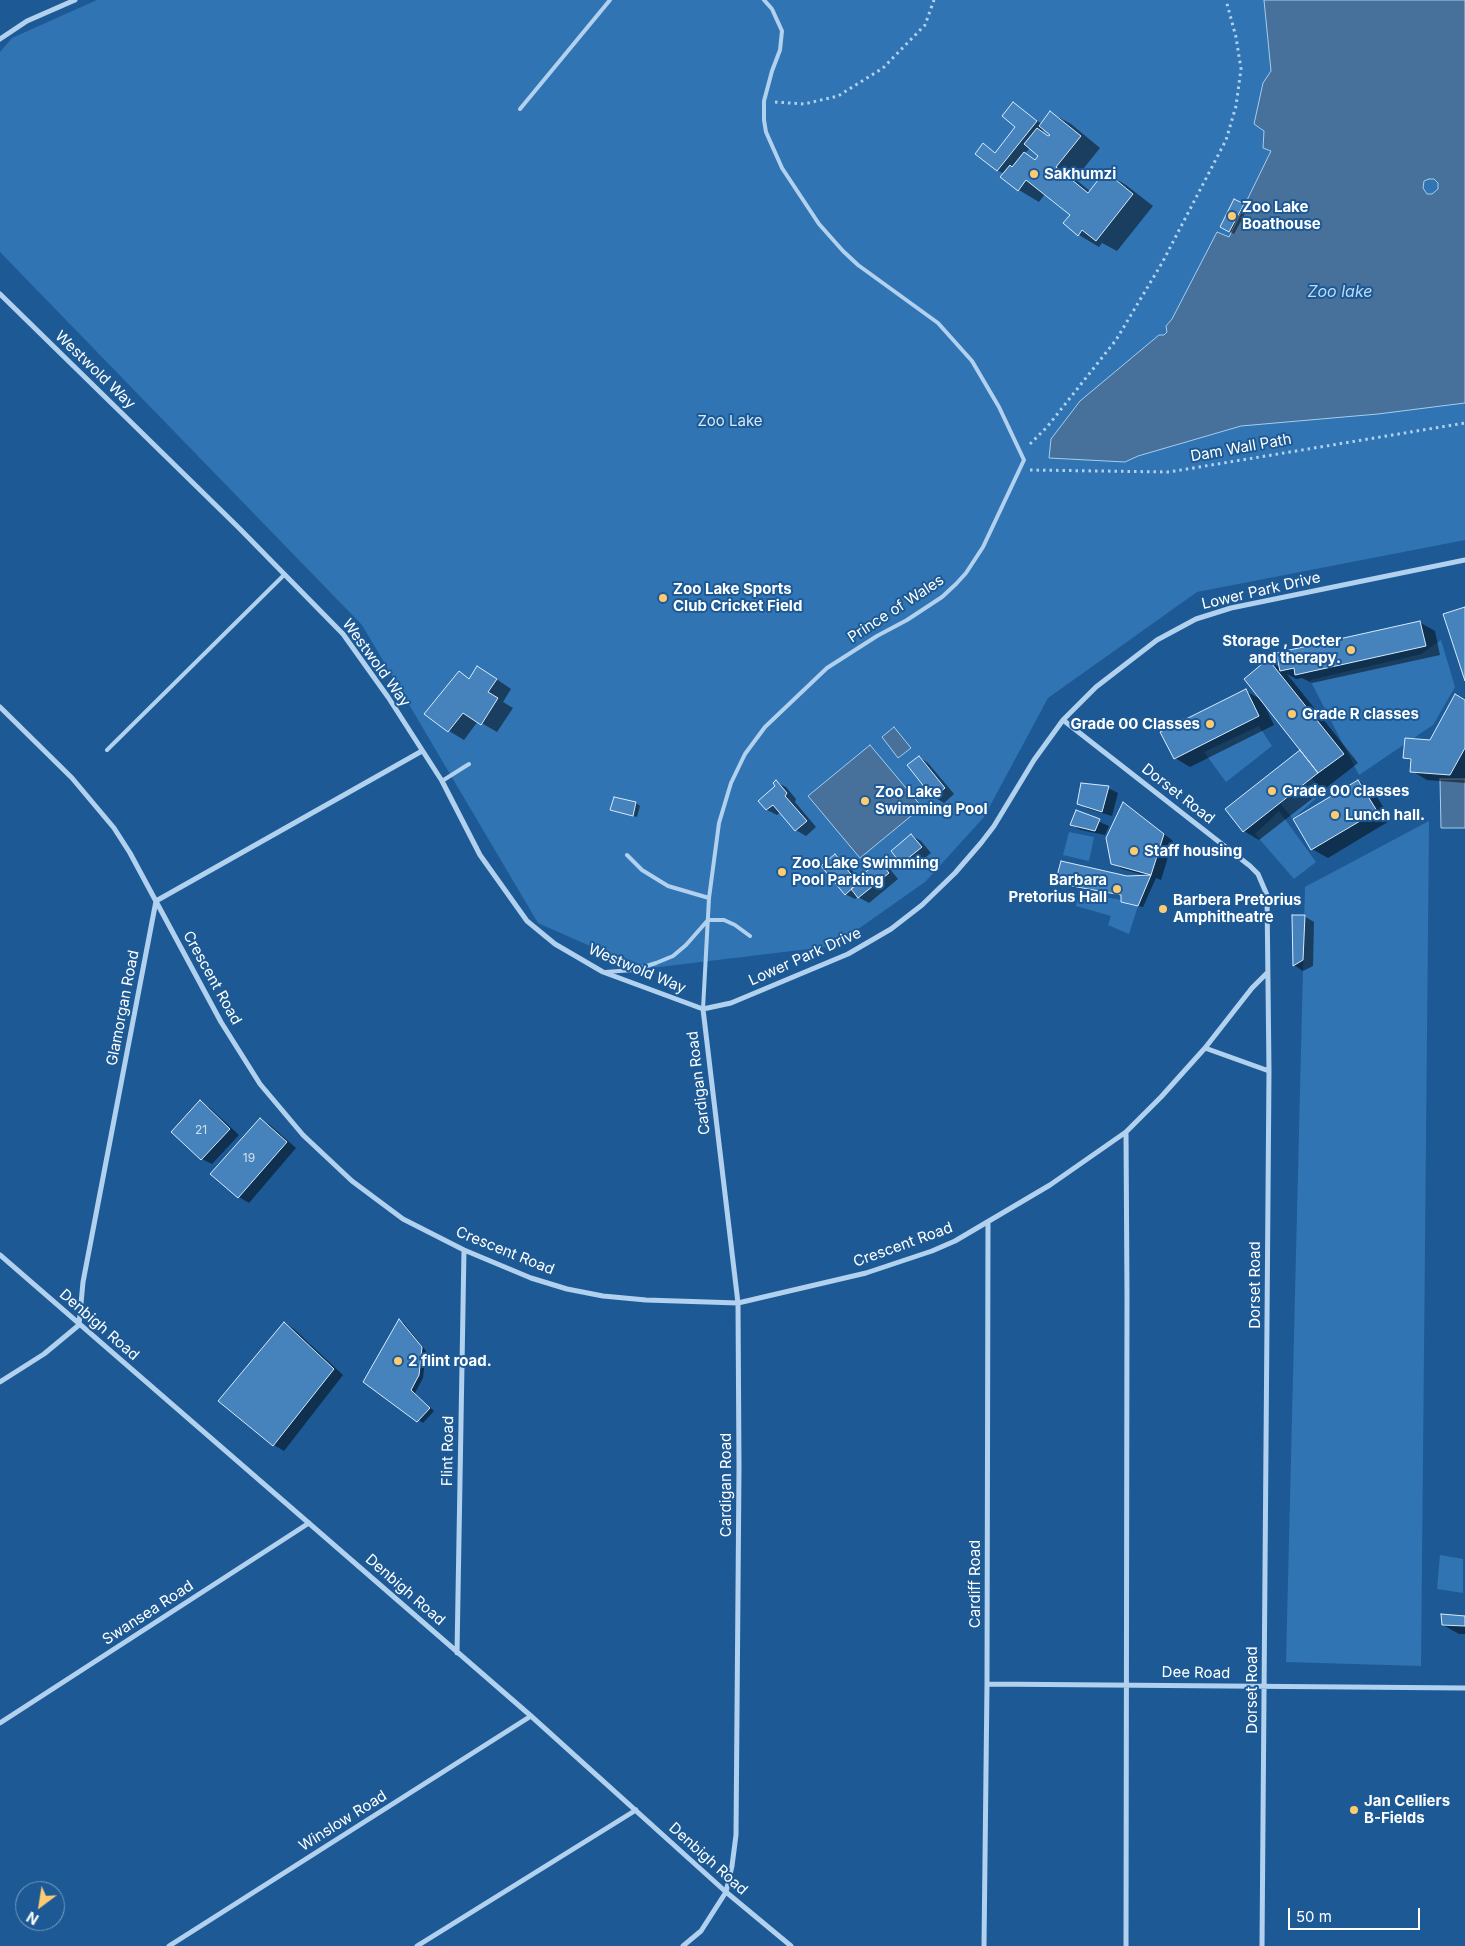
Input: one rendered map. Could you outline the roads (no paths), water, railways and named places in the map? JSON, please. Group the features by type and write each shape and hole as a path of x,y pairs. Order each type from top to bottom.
{"street":[{"path":"0,39 27,21 75,0"},
{"name":"Westwold Way","path":"0,294 239,528 343,634 366,665 442,782 480,855 528,921 555,944 603,972 703,1009"},
{"name":"Lower Park Drive","path":"703,1009 731,1003 848,954 891,929 922,905 955,873 994,826 1034,760 1063,720 1096,687 1157,640 1196,619 1231,608 1465,560"},
{"name":"Crescent Road","path":"0,707 72,778 102,812 130,853 221,1022 260,1084 304,1135 352,1182 402,1219 464,1250 531,1278 567,1289 603,1296 646,1300 738,1303 875,1270 932,1251 955,1241 1050,1185 1126,1132 1161,1097 1205,1048 1252,988 1267,973"},
{"name":"Dorset Road","path":"1063,720 1241,859 1258,874 1267,895 1269,1071 1262,1946"},
{"path":"156,901 422,751"},
{"name":"Glamorgan Road","path":"79,1325 83,1282 156,901"},
{"name":"Cardigan Road","path":"683,1946 701,1931 726,1892 736,1835 739,1478 738,1303 703,1009"},
{"path":"1205,1048 1269,1071"},
{"path":"1126,1132 1126,1946"},
{"name":"Cardiff Road","path":"984,1946 987,1684 988,1222"},
{"name":"Flint Road","path":"457,1653 464,1250"},
{"name":"Denbigh Road","path":"0,1256 531,1716 726,1892 792,1946"},
{"path":"0,1382 44,1354 79,1325"},
{"name":"Swansea Road","path":"0,1723 310,1523"},
{"name":"Dee Road","path":"987,1684 1465,1688"},
{"name":"Winslow Road","path":"169,1946 531,1716"},
{"path":"418,1946 636,1810"}],"lane":[{"path":"520,109 610,0"},
{"name":"Prince of Wales","path":"703,1009 709,898 722,811 731,783 751,744 765,727 811,681 827,668 914,615 956,584 966,573 983,547 1024,460 1016,440 972,361 933,319 858,265 843,251 818,224 782,168 765,126 764,101 780,50 782,31 772,9 764,0"},
{"path":"107,750 284,575"},
{"path":"442,782 469,764"},
{"path":"628,855 642,870 668,886 709,898"},
{"path":"603,972 634,970 656,964 672,956 686,945 708,920 724,920 750,936"}],"water":[{"name":"Zoo lake","path":"1264,0 1465,0 1465,403 1378,414 1241,426 1138,456 1125,462 1049,458 1051,439 1080,401 1159,335 1164,335 1167,332 1166,326 1172,319 1217,232 1229,237 1271,151 1263,148 1264,131 1254,124 1263,83 1271,71","holes":["1434,179 1438,183 1438,189 1432,194 1427,194 1423,188 1424,181"]},
{"path":"894,727 911,748 898,758 882,737"},
{"name":"Zoo Lake Swimming Pool","path":"870,745 922,807 860,858 808,796"},
{"path":"1440,779 1465,779 1465,828 1441,828"}],"place":[{"name":"Sakhumzi","path":"1034,174"},
{"name":"Zoo Lake Boathouse","path":"1232,216"},
{"name":"Zoo Lake Sports Club Cricket Field","path":"663,598"},
{"name":"Storage , Docter and therapy.","path":"1351,650"},
{"name":"Grade R classes","path":"1292,714"},
{"name":"Grade 00 Classes","path":"1210,724"},
{"name":"Grade 00 classes","path":"1272,791"},
{"name":"Zoo Lake Swimming Pool","path":"865,801"},
{"name":"Lunch hall.","path":"1335,815"},
{"name":"Staff housing","path":"1134,851"},
{"name":"Zoo Lake Swimming Pool Parking","path":"782,872"},
{"name":"Barbara Pretorius Hall","path":"1117,889"},
{"name":"Barbera Pretorius Amphitheatre","path":"1163,909"},
{"name":"2 flint road.","path":"398,1361"},
{"name":"Jan Celliers B-Fields","path":"1354,1810"}],"park label":[{"name":"Zoo Lake","path":"730,421"}]}
